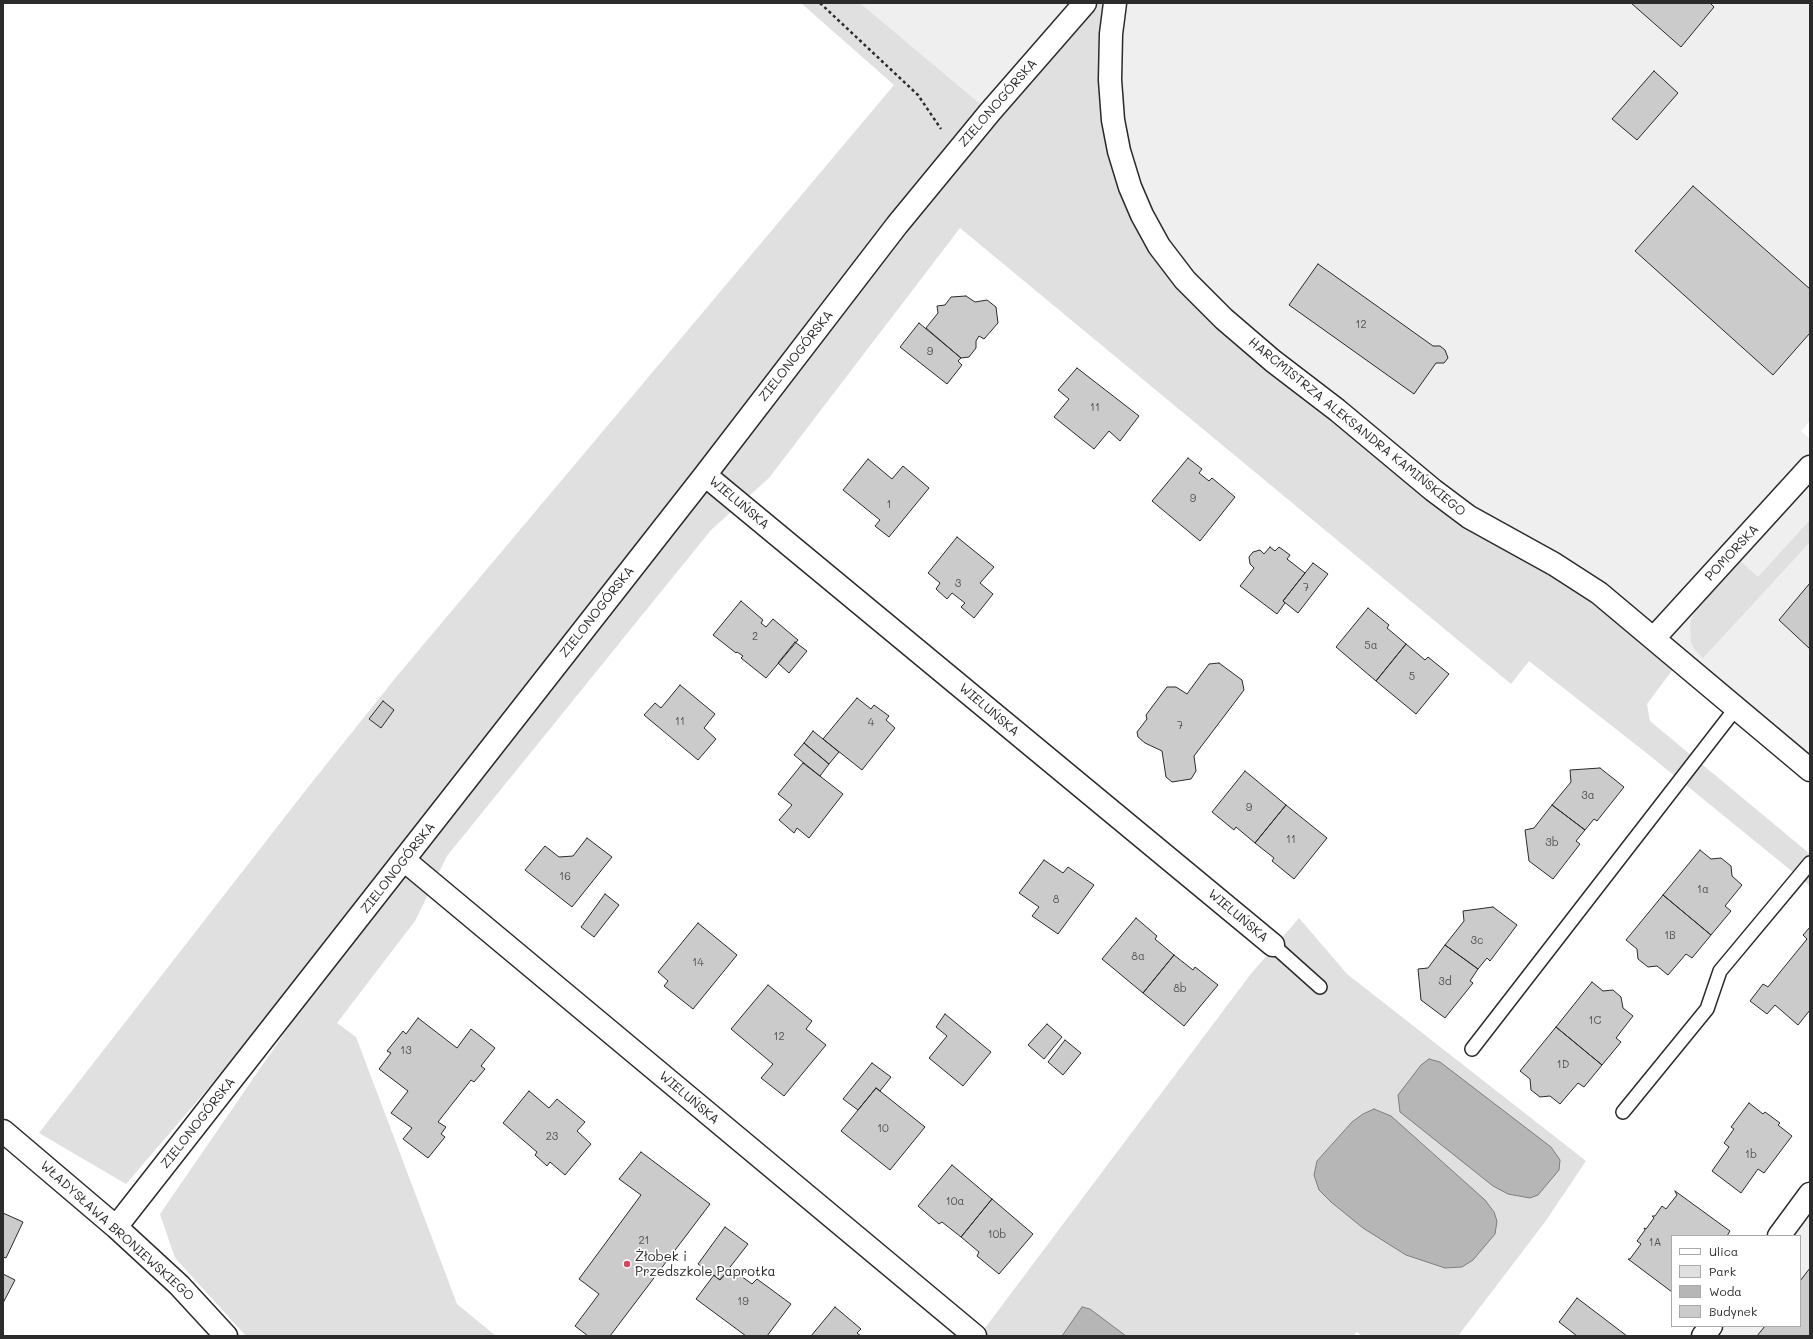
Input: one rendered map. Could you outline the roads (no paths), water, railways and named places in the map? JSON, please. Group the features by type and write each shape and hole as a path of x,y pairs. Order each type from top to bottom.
{"street":[{"name":"ZIELONOGÓRSKA","path":"116,1227 404,860 887,238 957,152 1085,3"},
{"name":"HARCMISTRZA ALEKSANDRA KAMIŃSKIEGO","path":"1115,3 1111,34 1110,80 1113,120 1119,151 1130,186 1142,215 1159,246 1185,280 1224,319 1273,361 1337,410 1433,490 1469,517 1554,564 1599,593 1810,770"},
{"name":"POMORSKA","path":"1654,638 1810,468"},
{"name":"WIELUŃSKA","path":"704,475 1273,945"},
{"name":"WIELUŃSKA","path":"404,860 975,1336"},
{"name":"WŁADYSŁAWA BRONIEWSKIEGO","path":"3,1131 116,1227 179,1285 226,1336"},
{"path":"1780,1235 1810,1194"},
{"path":"1703,1336 1710,1327"}],"lane":[{"path":"1472,1049 1736,708"},
{"path":"1623,1112 1707,1009 1720,972 1810,863"},
{"path":"1273,945 1320,987"}],"water":[{"path":"1429,1059 1440,1062 1551,1147 1560,1160 1559,1170 1538,1195 1530,1198 1508,1194 1493,1186 1400,1112 1398,1095 1421,1065"},
{"path":"1374,1109 1391,1116 1485,1200 1494,1212 1497,1221 1495,1234 1473,1260 1462,1267 1445,1268 1406,1255 1363,1228 1331,1202 1319,1190 1314,1175 1317,1161 1352,1122 1363,1114"},
{"path":"1082,1307 1090,1309 1126,1336 1062,1336"}],"place":[{"name":"Żłobek i Przedszkole Paprotka","path":"627,1264"}]}
